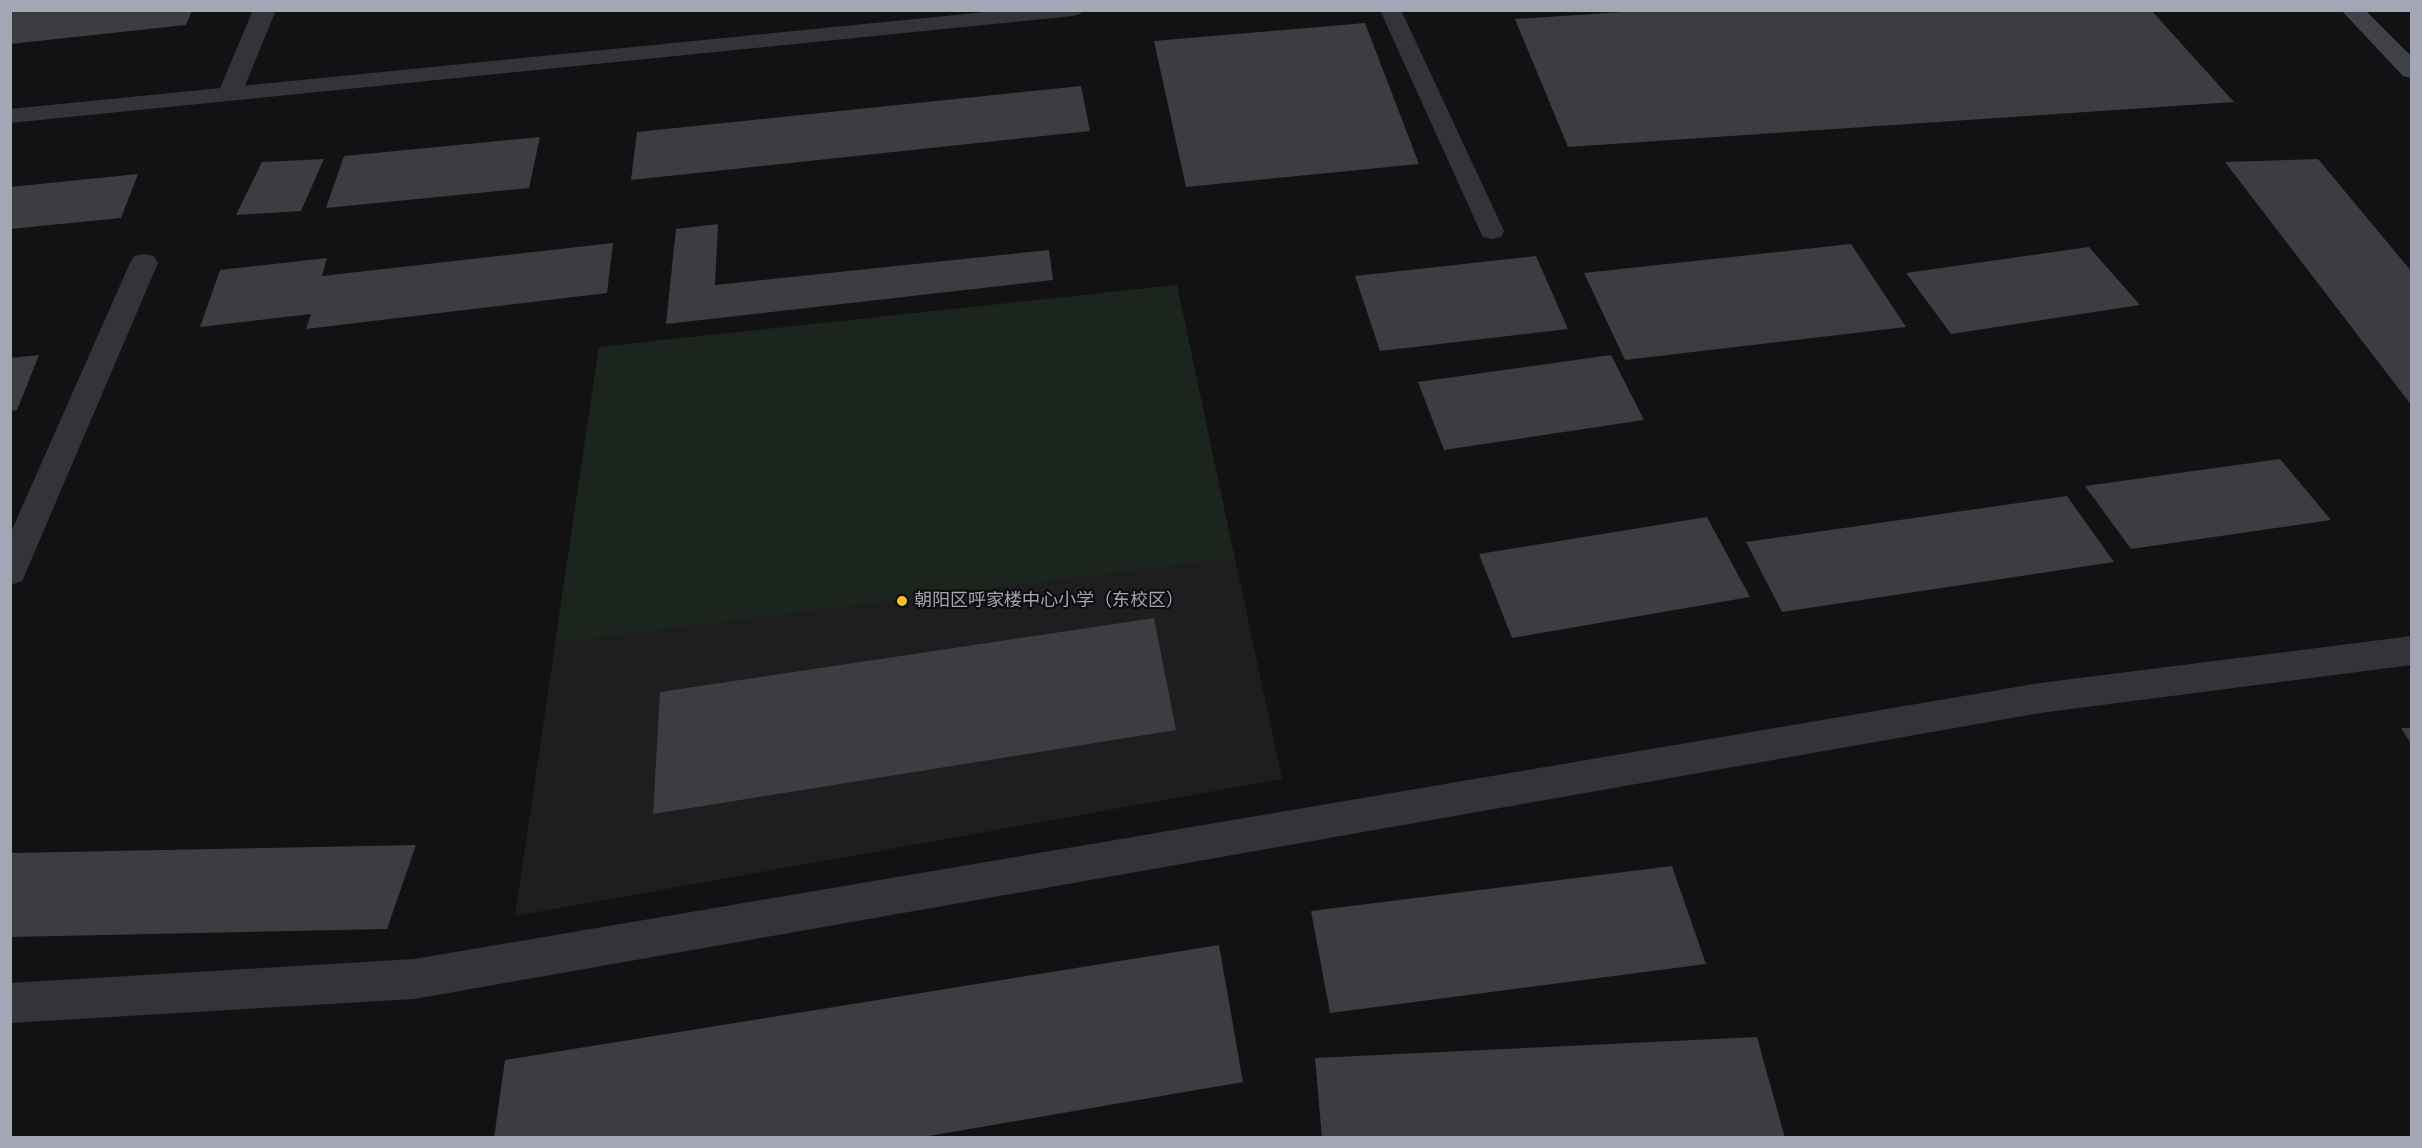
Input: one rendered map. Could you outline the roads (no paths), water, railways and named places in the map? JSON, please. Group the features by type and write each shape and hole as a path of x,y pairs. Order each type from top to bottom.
{"street":[{"path":"230,93 265,10"},
{"path":"2352,10 2412,71"},
{"path":"10,572 144,263"},
{"path":"10,1003 414,978 2040,698 2412,650"}],"lane":[{"path":"10,116 1073,10"},
{"path":"1390,10 1492,231"}],"place":[{"name":"朝阳区呼家楼中心小学（东校区）","path":"902,601"}]}
